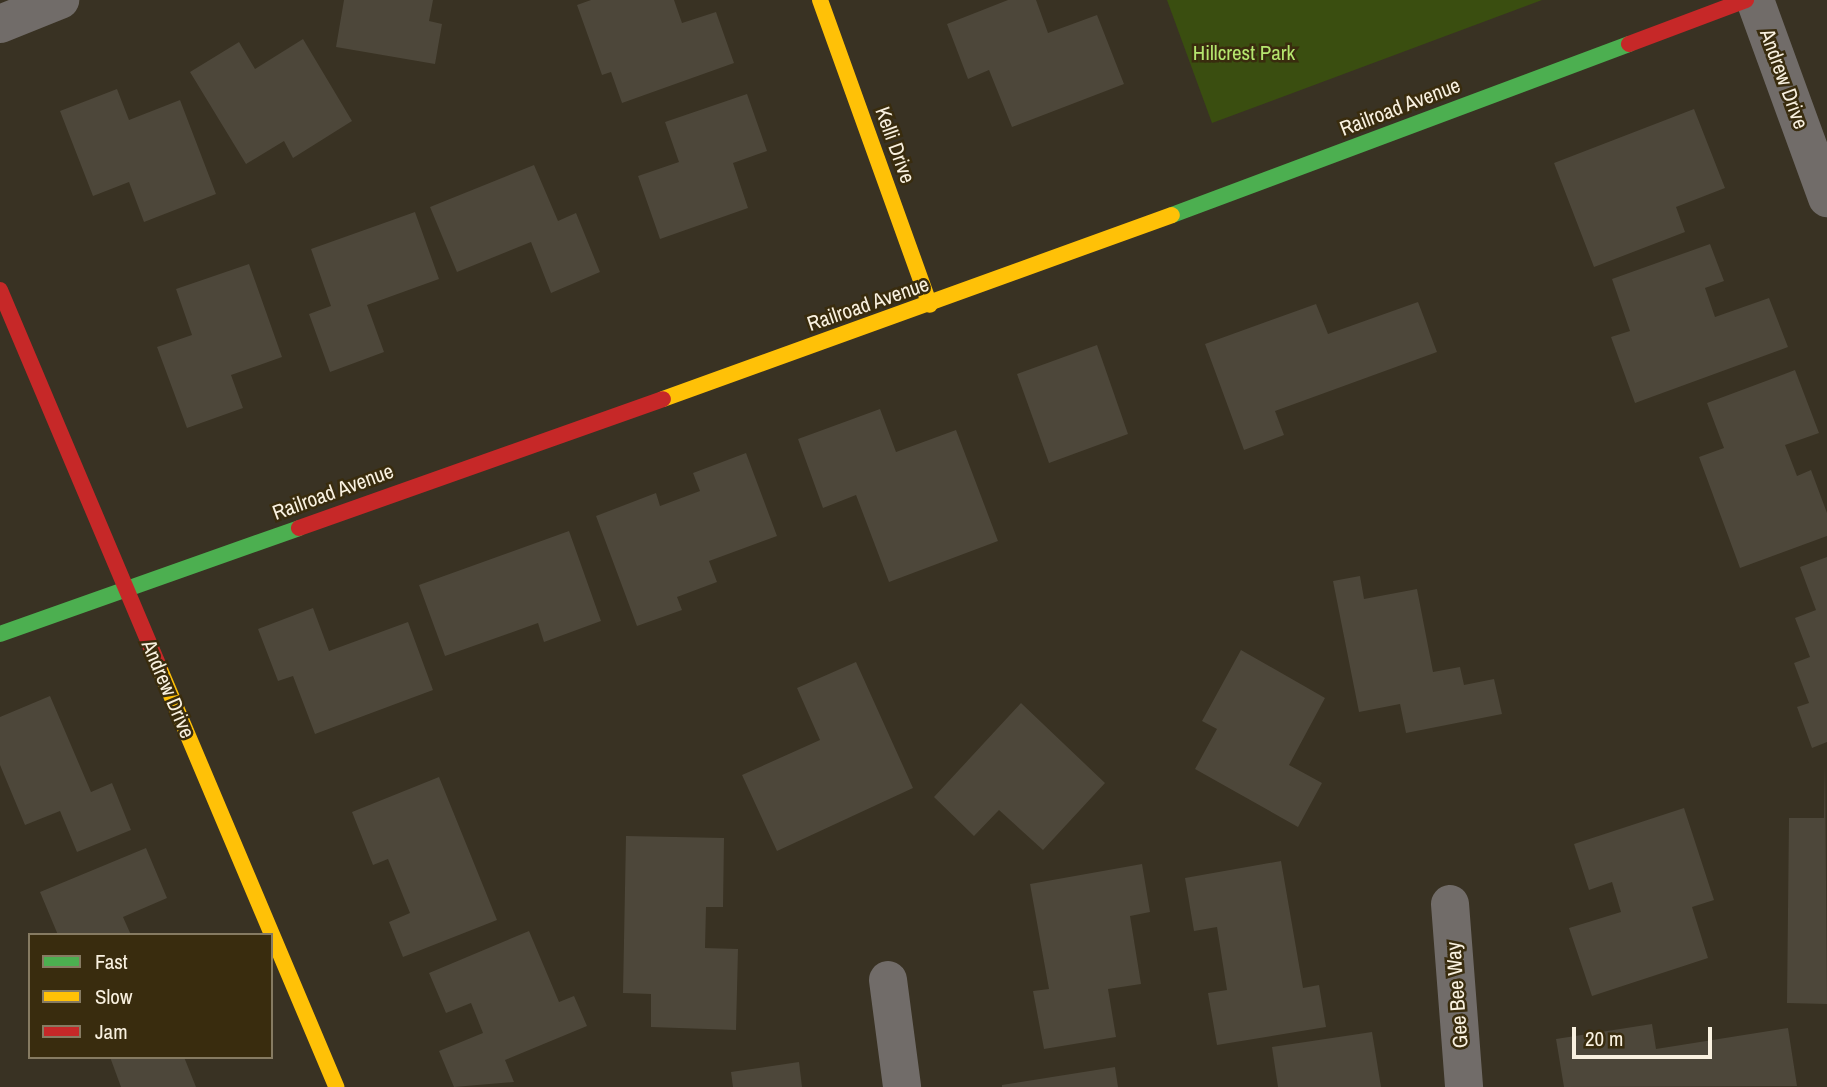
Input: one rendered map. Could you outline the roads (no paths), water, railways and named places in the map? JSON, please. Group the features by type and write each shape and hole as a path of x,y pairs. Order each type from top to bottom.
{"street":[{"path":"0,24 60,0"},
{"name":"Kelli Drive","path":"820,0 930,305"},
{"name":"Railroad Avenue","path":"0,634 930,305 1746,0"},
{"name":"Andrew Drive","path":"1755,0 1827,198"},
{"name":"Andrew Drive","path":"0,290 271,933"},
{"name":"Gee Bee Way","path":"1450,904 1464,1087"},
{"name":"Andrew Drive","path":"273,937 336,1087"},
{"path":"888,980 902,1087"}],"park label":[{"name":"Hillcrest Park","path":"1244,53"}]}
